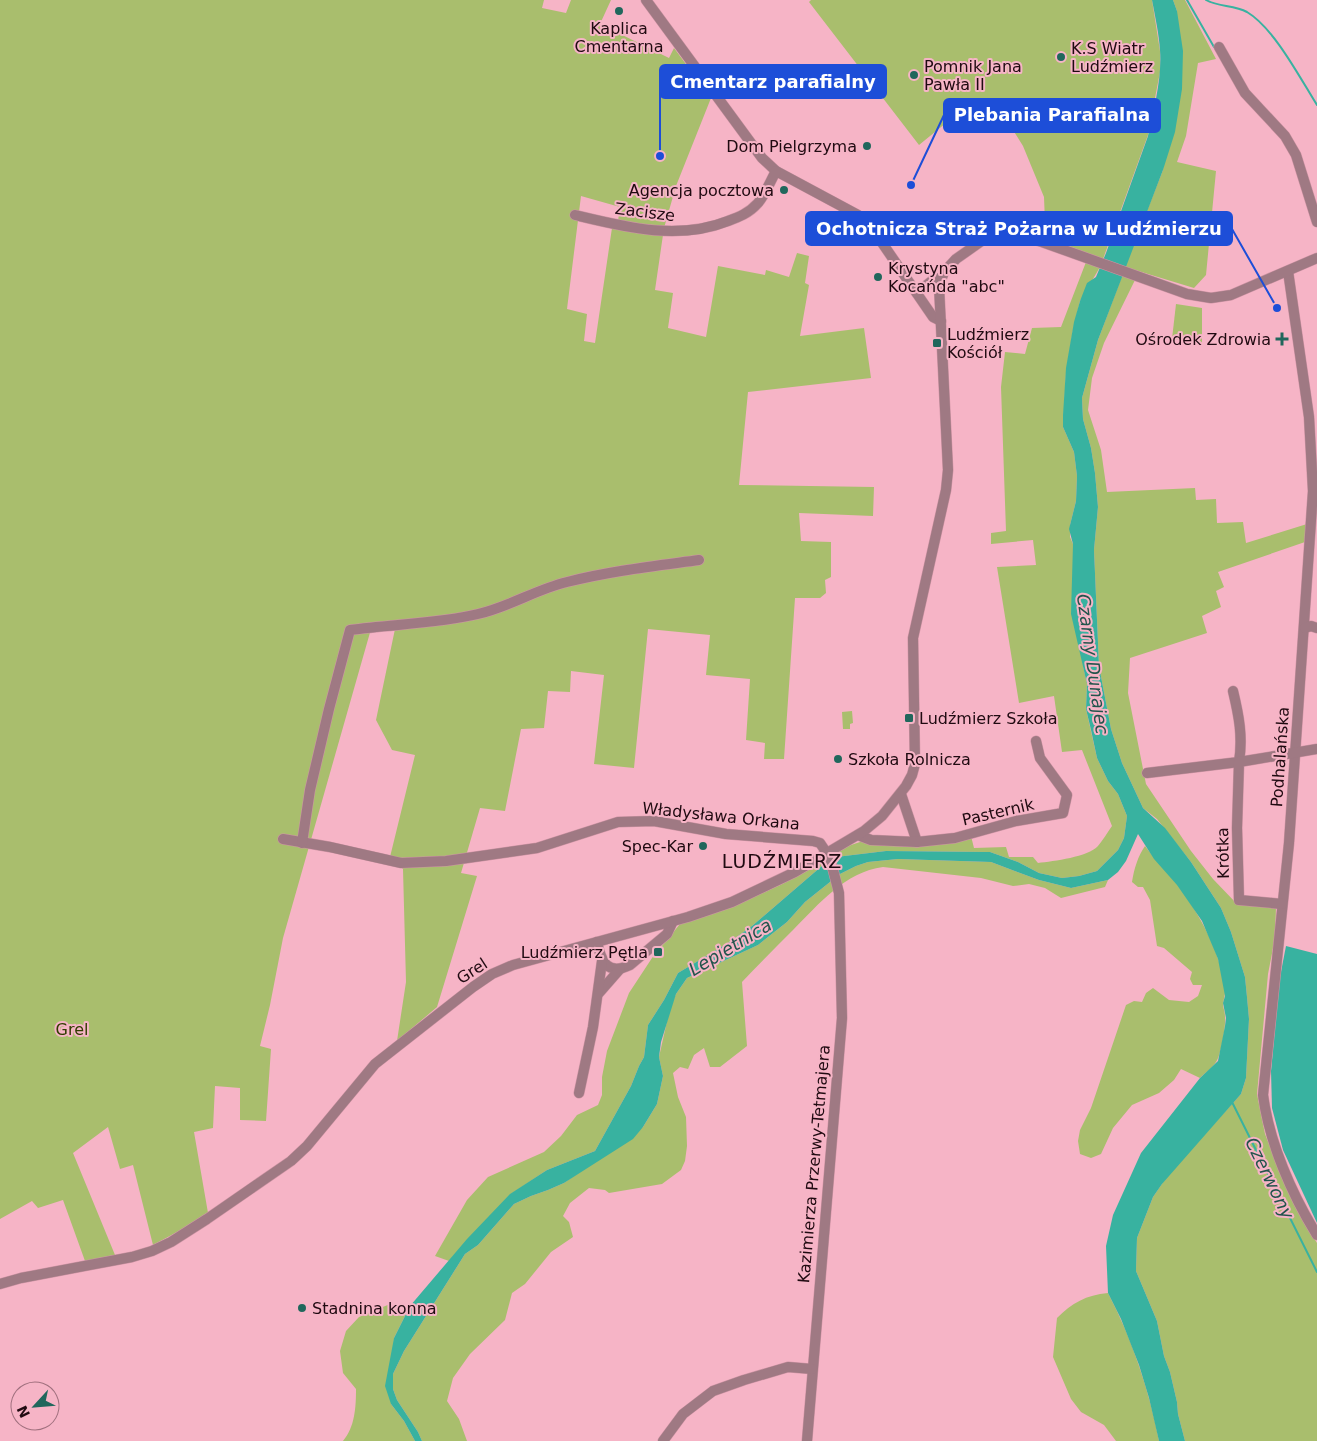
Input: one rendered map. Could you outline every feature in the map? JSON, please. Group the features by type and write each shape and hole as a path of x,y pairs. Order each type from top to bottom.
{"street":[{"path":"646,0 742,134 762,158 776,171 858,215 876,234 933,317 941,321"},
{"path":"1219,47 1246,93 1285,136 1296,155 1317,222"},
{"name":"Zacisze","path":"575,215 614,225 662,232 686,232 719,225 746,214 759,203 776,171"},
{"path":"829,856 877,821 901,794 912,775 916,761 912,638 947,481 948,456 939,294 942,278 949,266 984,240 1001,233 1022,236 1187,294 1211,298 1238,293 1317,258"},
{"name":"Podhalańska","path":"1288,271 1309,417 1313,491 1289,843 1262,1095 1268,1128 1278,1155 1317,1235"},
{"path":"917,293 934,279 942,278"},
{"path":"302,842 310,790 328,709 350,630 480,614 566,582 625,570 699,560"},
{"path":"1305,628 1311,626 1317,628"},
{"name":"Krótka","path":"1233,691 1241,725 1242,745 1239,762 1236,828 1239,900 1282,904"},
{"name":"Pasternik","path":"858,835 871,840 917,842 955,838 1016,821 1064,813 1067,795 1040,758 1036,741"},
{"path":"1147,773 1239,762 1317,749"},
{"path":"901,794 917,842"},
{"name":"Władysława Orkana","path":"283,839 401,863 446,861 537,848 618,822 654,821 726,834 813,841 820,844 829,856"},
{"name":"Kazimierza Przerwy-Tetmajera","path":"807,1441 842,1018 840,902 829,856"},
{"name":"Grel","path":"0,1284 21,1278 132,1258 170,1242 257,1186 291,1161 307,1146 375,1064 472,987 492,974 513,965 709,911 760,891 829,856"},
{"path":"598,993 620,969 630,965 668,934 672,921"},
{"path":"579,1094 598,993 602,960 597,942"},
{"path":"602,960 612,968 620,969"},
{"path":"663,1441 683,1414 713,1392 744,1380 788,1367 812,1369"}],"green space":[{"path":"0,0 544,0 542,8 566,13 571,0 611,0 600,24 669,58 674,48 711,98 676,186 664,228 655,290 673,293 668,328 706,337 718,266 765,275 766,270 789,277 797,253 809,256 805,283 809,285 800,336 864,328 871,378 748,392 739,485 874,487 873,516 799,513 801,541 831,542 831,577 825,580 826,593 820,598 795,598 784,759 764,759 765,743 746,740 750,679 706,675 710,635 648,629 634,768 594,764 604,675 571,671 570,692 548,691 544,728 521,729 505,811 480,808 461,873 477,876 437,1007 397,1041 406,982 403,869 390,857 415,755 392,750 376,720 395,629 371,629 283,938 260,1046 271,1049 266,1121 240,1120 240,1088 215,1086 213,1128 194,1132 208,1213 153,1245 133,1165 120,1169 108,1127 73,1153 115,1255 85,1261 63,1200 38,1208 32,1201 0,1219","holes":["581,196 620,207 618,221 612,228 595,343 584,341 587,314 567,309"]},
{"path":"811,0 1152,0 1160,51 1160,72 1148,135 1103,259 1029,231 1045,223 1044,197 1023,146 995,101 957,114 919,145 809,2"},
{"path":"1173,0 1185,0 1216,59 1198,63 1186,136 1177,162 1216,171 1206,275 1194,288 1125,267 1163,170 1177,11"},
{"path":"1086,262 1100,267 1080,301 1066,373 1063,427 1074,452 1077,476 1076,501 1070,525 1070,537 1073,544 1083,666 1087,684 1086,709 1097,758 1108,781 1118,794 1127,816 1124,838 1118,850 1097,871 1062,878 1039,873 1018,862 990,852 886,851 836,857 845,847 863,841 971,836 974,848 1006,847 1009,857 1033,857 1038,863 1070,858 1093,850 1100,844 1112,826 1082,750 1062,752 1054,696 1019,703 997,567 1036,565 1033,540 991,544 991,533 1006,531 1001,387 1005,352 1025,354 1032,328 1061,327"},
{"path":"1122,276 1135,280 1104,343 1092,378 1088,410 1101,450 1107,492 1195,488 1196,500 1216,499 1217,523 1243,522 1246,543 1307,524 1305,542 1218,572 1224,587 1216,591 1221,607 1202,616 1207,633 1130,658 1128,693 1146,784 1191,851 1213,879 1237,904 1276,907 1275,938 1268,974 1257,1094 1265,1134 1286,1186 1301,1217 1317,1243 1317,1441 1185,1441 1157,1321 1136,1271 1137,1238 1153,1197 1168,1175 1241,1094 1246,1078 1249,1019 1245,977 1231,932 1221,908 1191,862 1157,819 1143,808 1122,763 1111,729 1099,666 1094,550 1098,507 1091,448 1083,419 1082,398 1098,340"},
{"path":"1176,304 1202,308 1202,344 1172,339"},
{"path":"852,711 853,723 850,724 850,729 843,729 842,712"},
{"path":"1145,846 1185,896 1201,920 1213,946 1225,987 1223,1040 1218,1059 1200,1078 1181,1069 1174,1080 1159,1093 1132,1105 1113,1128 1101,1154 1091,1158 1080,1154 1078,1141 1080,1130 1091,1108 1126,1005 1134,1001 1142,1002 1146,993 1153,988 1169,1000 1189,1002 1198,996 1202,985 1193,985 1190,979 1192,972 1164,948 1157,946 1150,900 1143,887 1138,887 1132,882 1140,854"},
{"path":"898,859 991,862 1039,880 1071,888 1108,880 1105,887 1061,898 1045,888 1029,884 1013,886 981,878 883,867 869,870 845,882 813,910 742,982 747,1046 720,1067 710,1067 704,1048 694,1055 688,1069 680,1067 673,1073 678,1097 686,1117 687,1146 685,1161 681,1170 662,1184 609,1193 605,1190 589,1188 570,1203 563,1216 569,1222 573,1237 551,1252 525,1284 512,1293 505,1320 470,1354 453,1378 447,1401 459,1419 467,1441 422,1441 397,1400 393,1389 393,1374 404,1351 465,1254 478,1245 514,1204 564,1183 643,1127 657,1104 663,1076 659,1057 670,1008 676,994 687,978 758,945 787,922 805,902 840,874 868,862"},
{"path":"820,864 823,865 752,926 678,973 648,1025 644,1057 631,1086 595,1151 547,1170 511,1194 449,1261 435,1256 467,1200 488,1177 544,1152 561,1136 577,1115 598,1105 602,1095 602,1077 607,1051 629,993 652,958 680,924 736,905"},
{"path":"1108,1293 1125,1328 1139,1365 1159,1441 1116,1441 1104,1425 1081,1412 1071,1399 1053,1357 1057,1318 1068,1308 1080,1301"},
{"path":"390,1304 406,1314 394,1338 391,1404 404,1421 415,1441 343,1441 350,1430 356,1396 356,1389 343,1373 340,1351 346,1331 359,1317"}],"water":[{"path":"1152,0 1173,0 1177,11 1183,51 1182,89 1175,132 1163,170 1098,340 1082,398 1083,419 1091,448 1098,507 1094,550 1099,666 1111,729 1122,763 1143,808 1165,828 1191,862 1221,908 1231,932 1245,977 1247,997 1249,1019 1246,1078 1241,1094 1162,1184 1153,1197 1137,1238 1136,1271 1157,1321 1185,1441 1159,1441 1139,1365 1121,1319 1108,1293 1106,1246 1113,1215 1141,1153 1200,1078 1218,1061 1226,1018 1223,1003 1225,996 1218,959 1202,921 1177,885 1154,859 1138,834 1126,861 1118,872 1108,880 1071,888 1039,880 991,862 898,859 868,862 840,874 805,902 787,922 758,945 687,978 676,994 661,1042 659,1057 663,1076 657,1104 643,1127 633,1139 564,1183 514,1204 478,1245 465,1254 404,1351 393,1374 393,1389 397,1400 422,1441 415,1441 404,1421 391,1404 385,1386 394,1338 410,1306 467,1239 510,1194 547,1170 595,1151 631,1086 644,1057 648,1025 678,973 752,926 823,865 836,857 886,851 990,852 1018,862 1039,873 1062,878 1097,871 1118,850 1124,838 1127,816 1118,794 1108,781 1097,758 1086,709 1087,684 1071,614 1073,544 1069,529 1076,501 1077,476 1074,452 1063,427 1063,415 1066,368 1074,322 1080,301 1087,283 1096,277 1106,253 1148,136 1153,115 1159,83 1160,50"},
{"path":"1286,946 1317,954 1317,1223 1283,1150 1272,1108 1271,1071 1279,982"}],"waterway":[{"path":"1187,0 1214,47"},
{"path":"1206,0 1237,8 1257,19 1277,41 1317,105"},
{"name":"Czerwony","path":"1232,1102 1317,1272"}],"place":[{"name":"Kaplica Cmentarna","path":"619,11"},
{"name":"K.S Wiatr Ludźmierz","path":"1061,57"},
{"name":"Pomnik Jana Pawła II","path":"914,75"},
{"name":"Dom Pielgrzyma","path":"867,146"},
{"name":"Cmentarz parafialny","path":"660,156"},
{"name":"Plebania Parafialna","path":"911,185"},
{"name":"Agencja pocztowa","path":"784,190"},
{"name":"Krystyna Kocańda \"abc\"","path":"878,277"},
{"name":"Ochotnicza Straż Pożarna w Ludźmierzu","path":"1277,308"},
{"name":"Ośrodek Zdrowia","path":"1282,339"},
{"name":"Ludźmierz Kościół","path":"937,343"},
{"name":"Ludźmierz Szkoła","path":"909,718"},
{"name":"Szkoła Rolnicza","path":"838,759"},
{"name":"Spec-Kar","path":"703,846"},
{"name":"Ludźmierz Pętla","path":"658,952"},
{"name":"Stadnina konna","path":"302,1308"}],"district":[{"name":"LUDŹMIERZ","path":"782,861"}],"water label":[{"name":"Czarny Dunajec","path":"1093,664"},
{"name":"Lepietnica","path":"730,947"}]}
